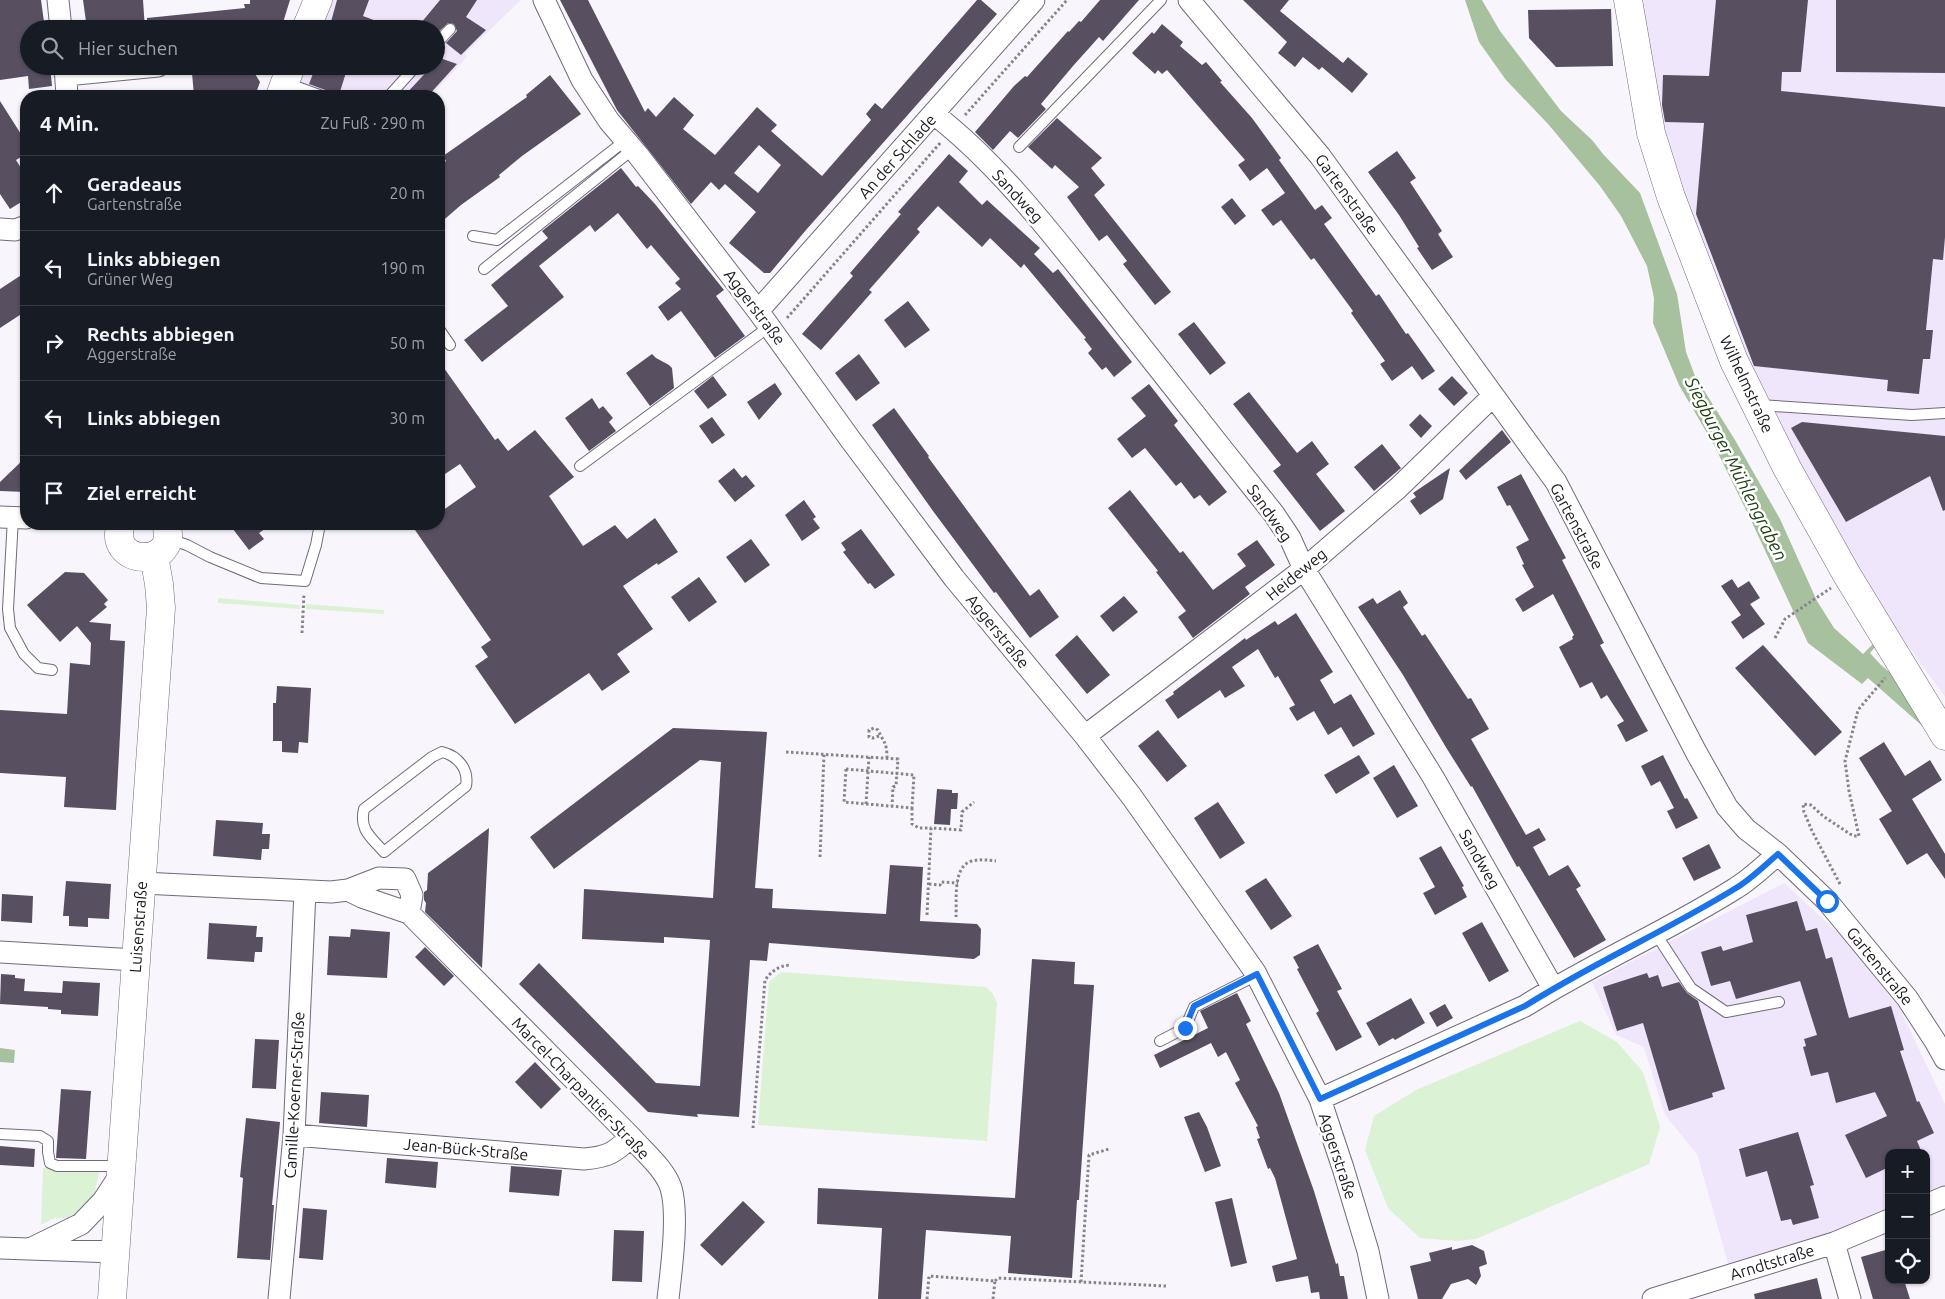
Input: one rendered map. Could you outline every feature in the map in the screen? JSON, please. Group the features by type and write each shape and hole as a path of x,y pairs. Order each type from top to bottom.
{"main road":[{"name":"Wilhelmstraße","path":"1628,0 1651,133 1672,197 1734,361 1787,468 1847,575 1945,736"},
{"path":"310,20 317,1"},
{"path":"117,530 121,542 131,554 146,558 163,539"},
{"name":"Luisenstraße","path":"112,1299 162,608 159,584 163,539"}],"street":[{"path":"58,0 60,20"},
{"name":"Aggerstraße","path":"544,0 582,80 609,121 629,144 767,323 850,439 954,578 1085,736 1132,797 1257,974 1320,1099 1365,1242 1378,1299"},
{"name":"An der Schlade","path":"767,323 934,114 1034,0"},
{"name":"Gartenstraße","path":"1190,0 1320,156 1556,482 1696,752 1727,807 1746,829 1778,854 1827,901 1907,998 1921,1017 1945,1059"},
{"path":"66,79 94,75"},
{"name":"Sandweg","path":"934,114 953,128 1056,238 1274,514 1290,538 1304,569 1433,777 1553,988"},
{"path":"0,229 15,230 20,228"},
{"name":"Heideweg","path":"1085,736 1304,569 1398,488 1493,396"},
{"path":"1320,1099 1525,1006 1553,988 1656,934 1738,887 1778,854"},
{"name":"Marcel-Charpantier-Straße","path":"142,883 331,892 348,890 379,878 405,879 412,895 409,913"},
{"name":"Marcel-Charpantier-Straße","path":"348,890 362,897 409,913 631,1137 663,1174 670,1188 674,1210 668,1299"},
{"name":"Camille-Koerner-Straße","path":"279,1299 294,1135 305,891"},
{"path":"0,952 136,960"},
{"name":"Jean-Bück-Straße","path":"294,1135 584,1158 602,1158 617,1150 631,1137"},
{"path":"30,1249 81,1224 103,1202 121,1170"},
{"path":"1930,1203 1945,1197"},
{"name":"Arndtstraße","path":"1653,1299 1834,1243 1885,1222"},
{"path":"1834,1243 1850,1299"},
{"path":"0,1248 114,1252"}],"lane":[{"path":"1019,147 1161,0"},
{"path":"445,34 450,28"},
{"path":"394,90 408,75"},
{"path":"286,76 311,90"},
{"path":"473,236 497,240 629,144"},
{"path":"484,268 629,144"},
{"path":"580,466 767,323"},
{"path":"445,338 450,345"},
{"path":"1756,405 1912,415 1945,413"},
{"path":"13,518 8,609 10,628 24,654 38,668 52,670"},
{"path":"163,539 187,545 210,557 261,578 305,581 319,530"},
{"path":"442,752 458,760 465,770 468,777 463,790 384,852 364,830 362,819 364,809 442,752"},
{"path":"1656,934 1691,988 1726,1012 1779,1002"},
{"path":"1160,1041 1185,1028 1194,1006 1257,974"},
{"path":"0,1134 40,1136 48,1141 50,1163 57,1166 121,1170"}],"path":[{"path":"767,323 953,128 1067,0"},
{"path":"302,633 305,581"},
{"path":"1774,638 1785,620 1829,590"},
{"path":"1827,901 1841,887 1812,831 1804,812 1803,804 1811,805 1823,816 1850,834 1859,836 1849,791 1845,761 1856,714 1891,672"},
{"path":"879,736 886,744 887,759"},
{"path":"786,752 898,760 892,806"},
{"path":"820,857 824,754"},
{"path":"866,804 869,758"},
{"path":"912,808 844,802 846,768 914,775 912,824 919,828 961,830 962,812 974,802"},
{"path":"927,915 931,828"},
{"path":"956,917 958,876 964,864 980,860 996,861"},
{"path":"929,884 940,885 941,882 958,883"},
{"path":"752,1128 764,980 781,966 790,965"},
{"path":"1081,1282 1089,1155 1108,1149"},
{"path":"927,1299 929,1276 994,1281 998,1278 1166,1286"},
{"path":"994,1281 994,1299"}],"shaded area":[{"path":"332,0 521,0 465,54 467,57 437,90 294,90 300,75 445,75 445,20 324,20"},
{"path":"1643,0 1945,0 1945,697 1888,618 1795,467 1748,366 1656,118"},
{"path":"218,598 300,605 300,609 218,603"},
{"path":"306,604 384,610 384,614 306,609"},
{"path":"1784,883 1845,939 1900,1009 1945,1104 1945,1189 1930,1195 1930,1149 1885,1149 1885,1214 1730,1270 1697,1154 1665,1115 1644,1047 1616,1035 1592,982"},
{"path":"781,972 986,987 993,994 997,1003 987,1141 758,1125 769,982"},
{"path":"1580,1021 1617,1042 1643,1072 1660,1127 1649,1164 1476,1239 1456,1241 1420,1238 1388,1208 1365,1150 1374,1116 1416,1090"},
{"path":"43,1168 100,1170 95,1200 73,1219 55,1218 41,1225"}],"water":[{"name":"Siegburger Mühlengraben","path":"1465,0 1482,0 1500,31 1561,111 1592,140 1640,193 1677,294 1686,352 1695,376 1735,440 1780,519 1817,601 1834,628 1863,654 1873,644 1875,647 1870,653 1913,692 1945,746 1868,678 1862,684 1808,643 1714,445 1679,385 1653,323 1654,298 1647,266 1621,216 1600,186 1548,124 1506,80 1479,42"},
{"path":"0,1048 15,1050 14,1063 0,1062"}],"building":[{"path":"0,0 41,0 44,20 20,20 20,75 51,75 52,86 29,89 28,76 0,80"},
{"path":"83,0 143,0 144,20 86,20"},
{"path":"250,0 290,0 284,20 147,20 147,18 245,8 244,4 250,4"},
{"path":"337,0 369,0 363,16 374,20 331,20"},
{"path":"440,0 477,0 466,17 486,30 461,55 446,43 457,31 454,24 448,23 445,26 445,20 423,20"},
{"path":"560,0 588,0 645,112 648,108 656,117 674,97 694,115 683,129 715,155 757,107 777,125 771,131 822,176 871,120 866,114 875,103 882,109 977,0 981,0 997,14 770,273 764,273 729,243 756,212 725,184 719,190 711,182 691,204 617,110","holes":["759,145 781,165 758,193 734,173"]},
{"path":"1100,0 1139,0 1103,41 1099,37 1073,66 1041,104 1046,109 1018,138 1010,131 993,150 975,132 1014,86 1025,76 1027,77 1068,31 1079,21 1081,22"},
{"path":"1243,0 1289,0 1280,11 1343,63 1348,57 1368,74 1352,93 1322,67 1319,70 1303,57 1295,67 1278,53 1287,42"},
{"path":"1716,0 1808,0 1801,72 1782,72 1781,91 1945,107 1945,237 1943,260 1933,259 1926,330 1933,330 1930,359 1923,359 1919,394 1887,391 1888,380 1754,366 1696,214 1704,123 1665,122 1662,105 1663,75 1709,76"},
{"path":"1836,0 1945,0 1945,73 1836,72"},
{"path":"1611,9 1613,66 1556,67 1529,38 1528,10"},
{"path":"1162,24 1183,42 1180,46 1202,65 1206,62 1222,81 1220,82 1252,118 1281,158 1279,160 1315,210 1322,205 1332,218 1324,224 1376,296 1379,294 1406,334 1408,333 1435,371 1422,380 1412,366 1392,381 1380,364 1385,361 1351,313 1353,311 1314,258 1311,260 1281,220 1273,226 1261,210 1285,193 1267,168 1250,181 1238,165 1245,160 1167,70 1162,74 1158,70 1155,74 1132,53 1152,32 1154,34"},
{"path":"445,60 457,64 433,90 410,90 424,75 445,75"},
{"path":"192,75 256,75 260,82 257,90 193,90"},
{"path":"312,75 345,75 341,90 325,90 309,84"},
{"path":"550,75 581,114 522,156 499,175 500,177 445,219 445,155 527,97 526,95"},
{"path":"0,101 20,133 20,158 16,160 20,166 20,203 10,209 0,194"},
{"path":"1057,118 1102,158 1091,168 1105,185 1094,195 1171,292 1155,305 1123,264 1127,261 1107,235 1099,241 1067,197 1079,187 1055,165 1052,169 1028,147"},
{"path":"1397,151 1416,178 1410,182 1442,231 1438,234 1453,257 1432,270 1417,248 1419,247 1399,215 1368,172"},
{"path":"949,154 968,171 959,182 982,205 987,200 1040,248 1034,254 1053,273 1058,269 1132,362 1114,377 1106,367 1102,370 1088,353 1092,349 1084,339 1086,338 1024,264 1021,268 990,238 982,247 938,206 917,229 920,232 869,290 872,292 821,350 802,334 853,276 850,273 901,214 898,212"},
{"path":"621,168 636,187 638,186 655,204 724,290 716,296 745,336 715,358 681,311 668,321 658,307 681,289 675,283 680,279 651,245 647,249 618,213 595,232 590,225 539,266 564,297 482,362 464,340 508,306 491,285 548,238 542,231"},
{"path":"1232,198 1246,216 1235,225 1221,207"},
{"path":"20,276 20,315 0,328 0,289"},
{"path":"908,301 930,330 905,348 884,320"},
{"path":"1194,322 1226,363 1210,375 1178,334"},
{"path":"652,354 672,368 674,388 650,406 626,373"},
{"path":"859,354 880,383 856,401 835,373"},
{"path":"445,369 495,440 498,438 508,451 535,430 574,477 549,496 583,546 615,525 627,539 655,518 678,552 658,565 657,563 623,586 653,629 617,654 630,672 602,691 589,673 515,724 475,666 488,657 481,647 491,640 415,530 445,530 445,509 476,487 460,464 445,474"},
{"path":"713,376 727,395 708,409 694,391"},
{"path":"1452,376 1468,393 1454,406 1438,389"},
{"path":"775,383 782,394 759,420 747,402"},
{"path":"1149,384 1178,421 1174,425 1227,492 1209,506 1200,495 1194,499 1181,482 1176,486 1145,448 1132,458 1117,439 1146,416 1131,398"},
{"path":"1249,392 1297,453 1312,441 1329,464 1316,474 1345,511 1320,531 1273,471 1281,465 1233,404"},
{"path":"592,398 599,409 603,406 613,418 609,422 616,431 589,451 565,418"},
{"path":"894,408 1030,596 1039,589 1059,617 1030,638 933,511 872,425"},
{"path":"1420,414 1432,426 1421,438 1409,425"},
{"path":"712,417 725,435 712,444 699,426"},
{"path":"1802,422 1945,436 1945,510 1943,511 1930,476 1846,522 1791,428"},
{"path":"1502,430 1511,442 1466,480 1459,471"},
{"path":"1382,444 1401,468 1374,491 1354,467"},
{"path":"20,463 20,492 0,491 0,482"},
{"path":"734,468 742,478 746,475 755,486 735,502 718,481"},
{"path":"1450,468 1443,499 1420,515 1410,501 1416,497 1413,493"},
{"path":"1521,474 1566,558 1562,560 1604,643 1600,645 1648,731 1626,742 1617,725 1624,721 1607,695 1601,699 1592,682 1580,688 1559,647 1573,639 1574,635 1553,594 1523,612 1515,599 1534,587 1522,565 1524,564 1516,547 1529,540 1510,505 1507,506 1497,487"},
{"path":"1130,490 1180,553 1183,551 1213,590 1246,566 1237,554 1257,540 1275,565 1245,587 1250,594 1193,638 1178,617 1186,611 1156,572 1158,571 1108,508"},
{"path":"804,500 816,517 813,519 820,528 802,541 785,515"},
{"path":"861,529 895,575 875,589 870,583 868,584 843,552 846,550 841,543"},
{"path":"234,530 263,530 259,533 264,539 249,550"},
{"path":"751,539 770,565 745,583 726,557"},
{"path":"65,572 84,573 108,600 104,604 107,607 89,622 111,624 110,640 125,641 116,810 64,807 66,777 0,773 0,710 67,714 70,663 90,665 91,643 77,626 60,642 27,605"},
{"path":"699,577 717,602 689,622 671,597"},
{"path":"1732,579 1738,588 1749,581 1760,598 1750,604 1765,624 1743,639 1731,622 1741,615 1721,586"},
{"path":"1400,590 1408,603 1403,607 1422,636 1425,634 1468,699 1471,698 1489,729 1471,739 1526,835 1539,828 1546,840 1533,847 1549,876 1568,865 1581,886 1576,889 1606,940 1574,958 1519,866 1517,867 1472,786 1358,607 1373,598 1377,604"},
{"path":"1124,596 1138,612 1113,632 1100,616"},
{"path":"1296,613 1333,672 1320,680 1334,704 1351,694 1375,734 1353,747 1341,727 1328,735 1314,711 1297,721 1289,708 1295,705 1278,676 1275,678 1258,649 1232,667 1245,686 1225,698 1220,690 1178,719 1165,700 1174,694 1173,692 1245,638 1246,640 1275,621 1278,625"},
{"path":"1077,635 1110,675 1087,694 1055,655"},
{"path":"1763,645 1842,732 1815,756 1735,668"},
{"path":"277,686 311,688 308,743 299,742 298,753 282,752 282,741 273,741 273,703 276,703"},
{"path":"673,728 767,732 755,888 773,889 772,908 886,914 890,865 923,867 920,921 977,924 981,929 980,955 974,959 769,943 767,961 750,960 739,1117 697,1114 698,1117 648,1112 519,984 539,963 656,1083 700,1086 710,940 664,937 664,943 582,939 584,889 713,898 721,762 700,760 554,869 530,837"},
{"path":"1158,730 1187,766 1167,782 1138,746"},
{"path":"1884,742 1905,776 1930,760 1942,780 1912,799 1945,854 1945,879 1927,853 1907,865 1879,819 1892,811 1859,758"},
{"path":"1359,755 1370,773 1336,794 1324,775"},
{"path":"1663,755 1685,799 1687,798 1698,818 1676,829 1667,811 1674,808 1660,781 1651,786 1641,766"},
{"path":"1394,765 1418,806 1397,818 1373,778"},
{"path":"937,789 952,790 952,793 958,793 957,809 951,809 950,825 934,824"},
{"path":"1218,802 1245,843 1220,859 1194,818"},
{"path":"216,820 263,823 262,834 270,834 269,849 262,849 261,860 213,856"},
{"path":"489,828 482,968 425,912 424,892 427,890 428,873"},
{"path":"1709,844 1721,868 1694,881 1682,858"},
{"path":"1441,846 1464,886 1462,887 1467,897 1435,915 1423,893 1435,887 1419,858"},
{"path":"1266,878 1292,916 1271,930 1245,891"},
{"path":"66,881 111,884 109,919 88,918 88,927 69,926 69,916 63,916"},
{"path":"2,894 33,896 32,923 1,921"},
{"path":"1797,901 1806,931 1817,928 1826,959 1832,957 1849,1018 1891,1006 1904,1050 1900,1051 1917,1102 1919,1101 1934,1133 1917,1141 1920,1149 1885,1149 1885,1169 1866,1178 1845,1135 1887,1116 1875,1092 1836,1103 1828,1072 1811,1076 1803,1047 1806,1046 1804,1039 1817,1035 1800,981 1736,999 1730,981 1711,986 1701,952 1721,946 1723,951 1753,942 1746,915"},
{"path":"1482,922 1509,971 1489,982 1462,933"},
{"path":"209,923 257,926 256,937 263,937 262,952 255,952 254,962 207,959"},
{"path":"351,929 390,932 387,978 327,975 329,936 350,937"},
{"path":"1318,944 1342,989 1337,991 1362,1037 1336,1051 1316,1013 1319,1011 1297,969 1299,968 1293,957"},
{"path":"425,947 454,976 444,986 415,957"},
{"path":"1032,959 1075,962 1074,984 1094,985 1072,1278 1008,1273 1011,1236 926,1230 921,1299 878,1299 882,1228 817,1224 818,1188 1015,1198"},
{"path":"1647,973 1649,978 1658,975 1662,987 1679,982 1687,993 1698,1001 1725,1089 1712,1093 1713,1097 1669,1111 1643,1023 1617,1031 1603,987"},
{"path":"1,974 15,975 15,978 25,979 24,991 62,993 63,981 100,983 98,1016 61,1014 61,1010 48,1009 48,1007 0,1004"},
{"path":"1237,993 1251,1021 1246,1024 1279,1093 1314,1191 1336,1264 1338,1263 1340,1276 1344,1276 1348,1299 1320,1299 1319,1292 1311,1293 1308,1276 1276,1282 1272,1266 1297,1259 1275,1178 1270,1168 1268,1169 1257,1139 1260,1138 1256,1127 1258,1126 1235,1083 1240,1080 1226,1052 1218,1057 1211,1043 1160,1068 1154,1055 1208,1028 1200,1011"},
{"path":"1411,998 1425,1023 1395,1040 1393,1038 1379,1046 1366,1023"},
{"path":"1445,1004 1453,1018 1437,1027 1429,1013"},
{"path":"255,1039 279,1040 276,1089 252,1088"},
{"path":"535,1062 561,1089 541,1109 515,1082"},
{"path":"61,1089 91,1091 86,1159 56,1158"},
{"path":"321,1092 369,1095 367,1127 319,1123"},
{"path":"1199,1112 1207,1127 1221,1166 1205,1172 1184,1117"},
{"path":"246,1118 280,1122 272,1205 274,1205 270,1260 237,1258 243,1178 240,1177"},
{"path":"1798,1132 1814,1185 1810,1186 1819,1218 1793,1225 1791,1219 1781,1221 1767,1171 1746,1177 1739,1149"},
{"path":"0,1146 35,1149 34,1167 0,1165"},
{"path":"387,1158 438,1162 436,1188 385,1183"},
{"path":"511,1166 562,1170 559,1196 509,1192"},
{"path":"1232,1198 1247,1263 1231,1267 1215,1202"},
{"path":"743,1201 765,1222 722,1266 700,1245"},
{"path":"303,1208 327,1210 323,1260 299,1258"},
{"path":"614,1230 644,1231 642,1282 612,1281"},
{"path":"1472,1245 1484,1251 1487,1264 1479,1267 1481,1276 1476,1285 1468,1279 1451,1284 1442,1299 1418,1299 1410,1266 1431,1261 1429,1253 1452,1247 1452,1250"},
{"path":"1885,1250 1885,1284 1905,1284 1910,1299 1873,1299 1861,1257"},
{"path":"1817,1278 1822,1299 1755,1299 1754,1294"}],"route":[{"path":"1185,1028 1194,1006 1257,974 1320,1099 1525,1006 1553,988 1649,938 1738,887 1778,854 1827,901"}]}
